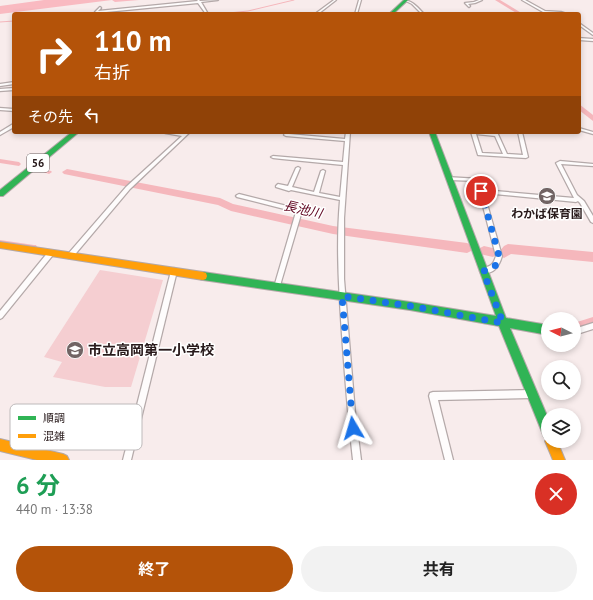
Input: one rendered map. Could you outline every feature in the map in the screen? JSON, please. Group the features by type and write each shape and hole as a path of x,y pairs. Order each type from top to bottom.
{"main road":[{"path":"393,12 407,0"},
{"path":"398,12 407,0"},
{"name":"56","path":"0,186 65,134"},
{"name":"56","path":"0,194 74,134"},
{"path":"433,134 483,271 541,416"},
{"path":"0,245 278,285 541,329"},
{"path":"0,445 10,447"},
{"path":"554,448 559,460"},
{"path":"21,450 63,460"}],"street":[{"path":"100,8 96,12 139,9 217,0"},
{"path":"319,12 335,0"},
{"path":"357,12 360,0"},
{"path":"407,0 421,12"},
{"path":"469,6 466,2 474,3 481,0"},
{"path":"523,0 529,6 538,7 544,12"},
{"path":"199,1 206,12"},
{"path":"581,25 593,34"},
{"path":"581,39 593,40"},
{"path":"0,86 12,83"},
{"path":"0,90 12,89"},
{"path":"0,108 12,110"},
{"path":"0,134 12,126"},
{"path":"581,129 593,133"},
{"path":"70,256 128,188 186,134"},
{"path":"287,134 286,135 348,140"},
{"path":"348,134 340,231 342,296 351,412 357,460"},
{"path":"474,134 480,154"},
{"path":"496,134 506,156"},
{"path":"474,154 526,157 520,134"},
{"path":"273,157 346,164"},
{"path":"593,165 560,162 558,164 575,196 582,202 593,221"},
{"path":"289,189 298,168"},
{"path":"316,194 323,172"},
{"path":"449,178 478,180 499,256 497,266 492,270 483,271"},
{"path":"278,186 342,199"},
{"path":"481,191 578,199"},
{"path":"239,196 299,211 278,285"},
{"path":"0,316 51,253"},
{"path":"141,404 174,271"},
{"path":"581,330 593,326"},
{"path":"449,460 433,396 532,394"},
{"path":"127,460 129,450"}],"shaded area":[{"path":"44,0 112,0 0,14 0,6"},
{"path":"112,0 139,0 115,2"},
{"path":"100,270 163,280 131,387 105,387 53,377 62,362 44,357"}],"waterway":[{"path":"238,12 294,0"},
{"path":"497,0 518,12"},
{"path":"0,22 12,21"},
{"path":"581,108 593,119"},
{"path":"0,161 19,164"},
{"path":"40,169 49,172"},
{"name":"長池川","path":"67,172 129,184"},
{"name":"長池川","path":"134,185 220,202 231,207 333,230 467,248"},
{"path":"0,242 34,247"},
{"name":"長池川","path":"504,253 508,249 593,257"},
{"name":"長池川","path":"484,251 493,252"},
{"path":"581,324 593,320"}],"traffic: fast":[{"path":"393,12 406,0"},
{"path":"0,194 74,134"},
{"path":"433,134 503,323 541,416"},
{"path":"203,276 410,306 541,329"}],"traffic: slow":[{"path":"0,245 203,276"},
{"path":"0,445 10,447"},
{"path":"554,448 559,460"},
{"path":"21,450 63,460"}],"place":[{"name":"わかば保育園","path":"547,196"},
{"name":"市立高岡第一小学校","path":"75,350"}],"route":[{"path":"353,428 342,296 410,306 503,323 483,271 492,270 497,266 499,256 481,191"}]}
